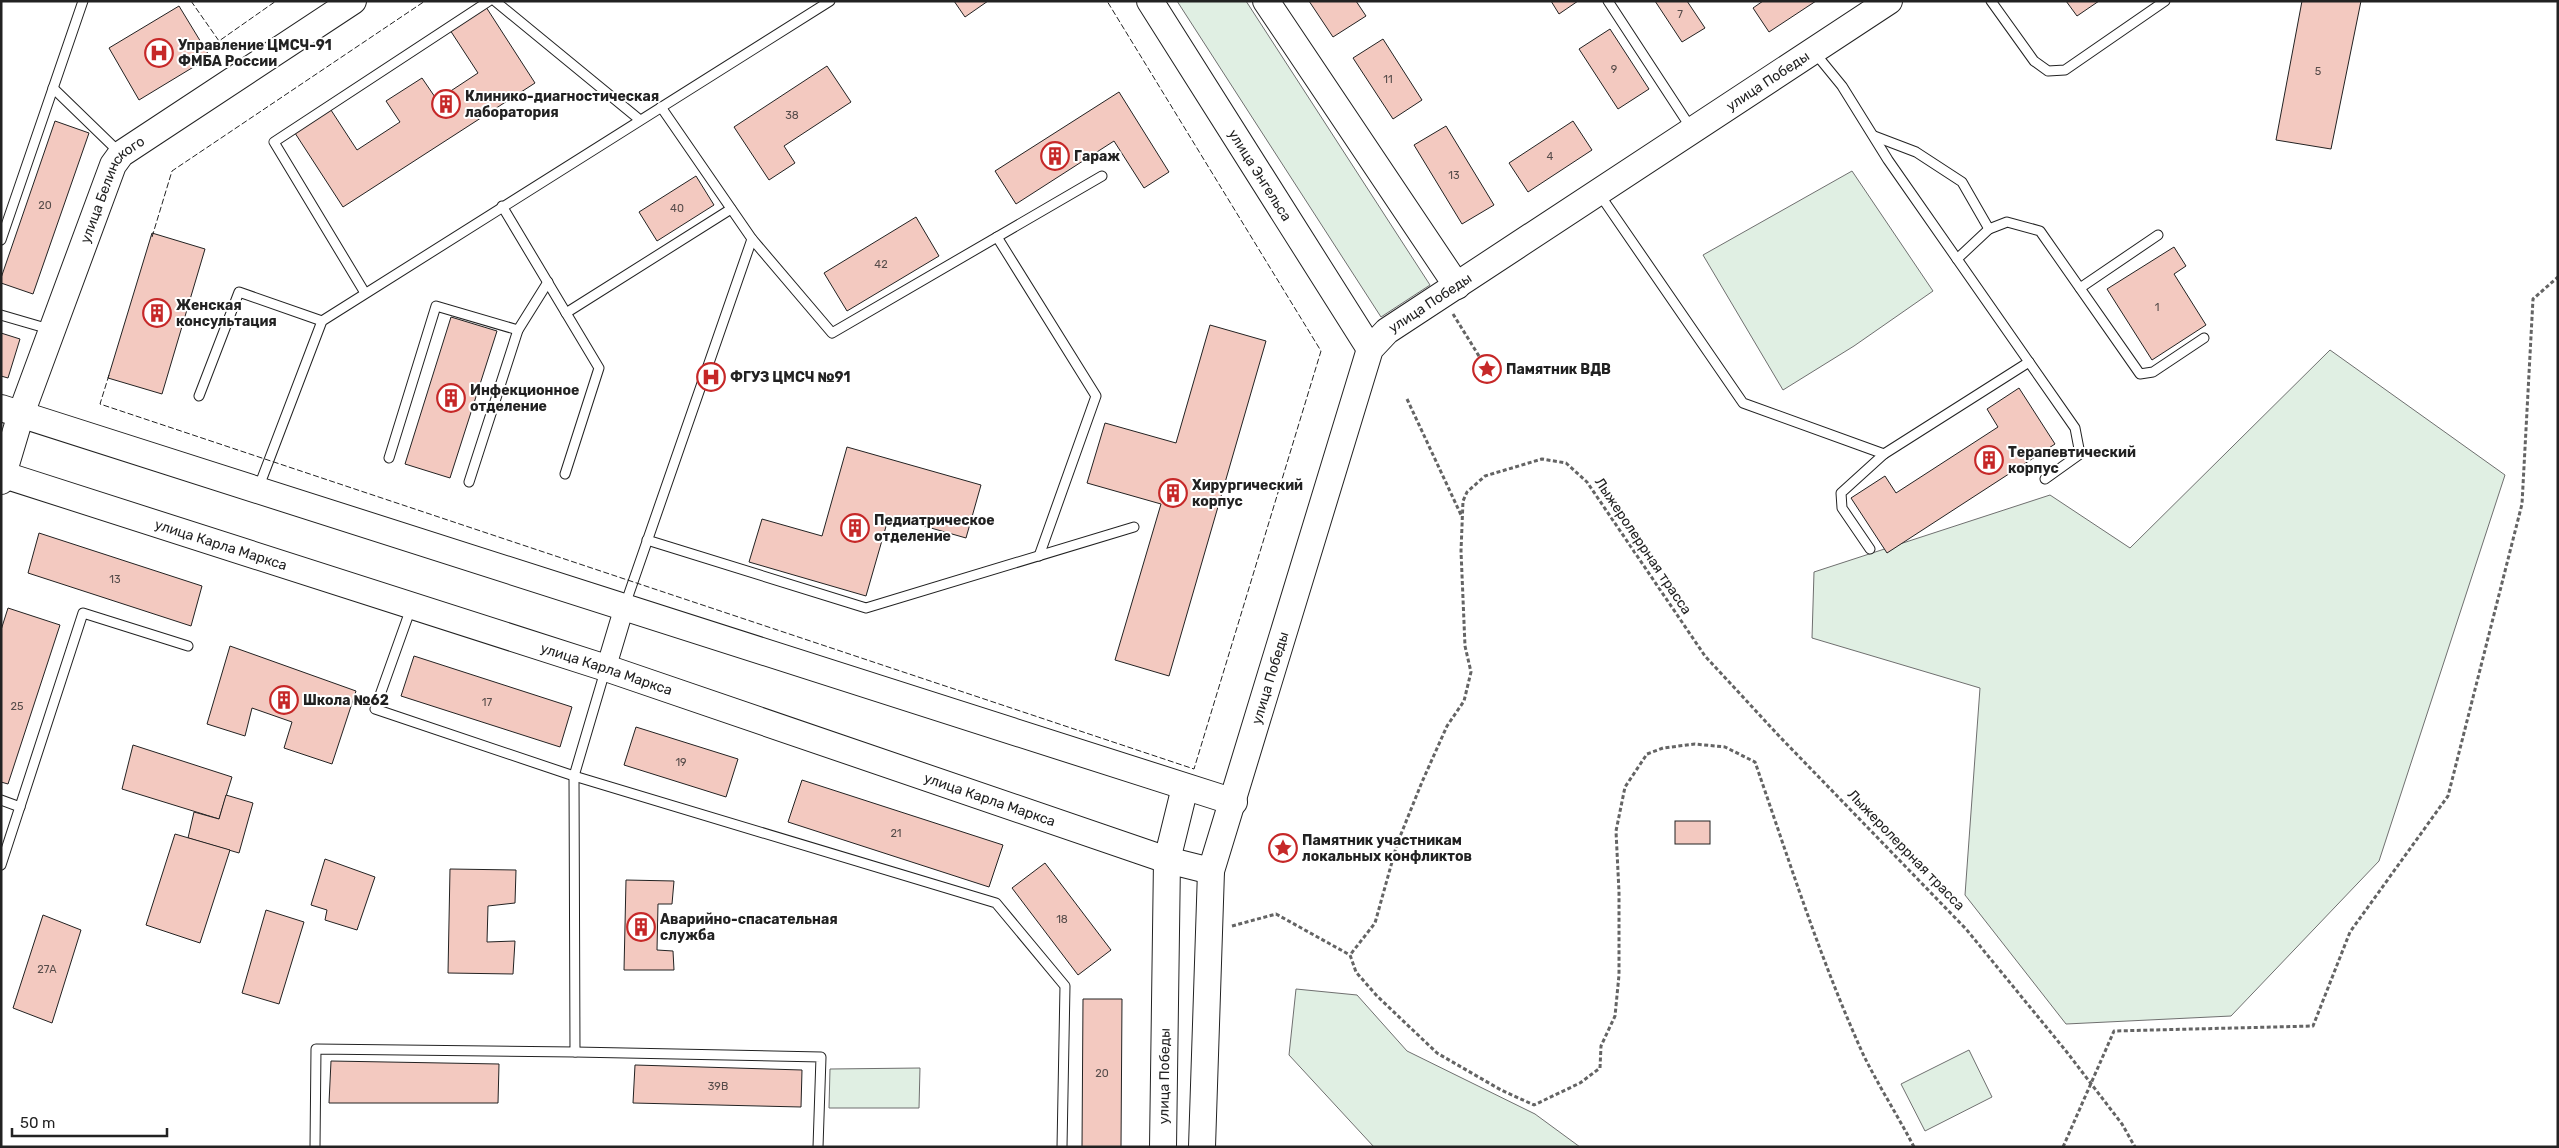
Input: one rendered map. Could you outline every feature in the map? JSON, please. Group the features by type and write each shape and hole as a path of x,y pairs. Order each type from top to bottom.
{"main road":[{"name":"улица Белинского","path":"2,476 11,411 52,330 112,165 121,154 353,1"},
{"name":"улица Энгельса","path":"1150,1 1370,349"},
{"path":"1266,1 1457,286"},
{"name":"улица Победы","path":"1202,1147 1211,871 1234,802 1370,349 1387,331 1889,1"},
{"path":"11,411 1234,802"},
{"name":"улица Карла Маркса","path":"2,476 606,668 1167,860 1211,871"},
{"name":"улица Победы","path":"1163,1147 1167,860 1185,787"}],"street":[{"path":"606,668 624,608"}],"lane":[{"path":"1,240 83,1"},
{"path":"365,294 274,142 489,1"},
{"path":"495,1 640,120"},
{"path":"258,490 322,321 830,1"},
{"path":"1608,1 1693,130"},
{"path":"1991,1 2034,61 2048,71 2065,70 2165,1"},
{"path":"1813,51 1842,86 1873,136 2075,428 2080,454 2045,480"},
{"path":"53,88 121,154"},
{"path":"660,107 752,239 832,333 1102,176"},
{"path":"1873,136 1916,152 1962,182 1989,229"},
{"path":"1598,193 1743,404 1884,454"},
{"path":"502,206 599,368 565,474"},
{"path":"566,313 731,209"},
{"path":"1957,259 1989,229 2007,222 2040,231 2140,374 2153,372 2204,338"},
{"path":"2080,288 2158,235"},
{"path":"997,237 1096,396 1039,556"},
{"path":"624,608 752,239"},
{"path":"469,482 518,330 548,282"},
{"path":"199,396 239,292 322,321"},
{"path":"389,458 436,306 518,330"},
{"path":"1,314 52,330"},
{"path":"1870,549 1842,508 1840,493 1884,454 2029,362"},
{"path":"647,540 866,608 1134,527"},
{"path":"411,606 375,710 574,776 996,903 1065,986 1062,1147"},
{"path":"1,866 83,613 188,646"},
{"path":"575,1052 574,776 606,668"},
{"path":"1,800 20,807"},
{"path":"315,1147 316,1049 821,1057 818,1147"}],"path":[{"path":"2063,1147 2114,1031 2313,1026 2350,932 2448,796 2522,504 2533,298 2558,277"},
{"path":"1453,314 1487,369"},
{"path":"1407,399 1462,518"},
{"name":"Лыжеролеррная трасса","path":"1350,955 1375,923 1397,844 1447,726 1464,701 1472,672 1465,646 1460,550 1463,502 1467,492 1485,476 1542,459 1566,463 1586,482 1610,513 1640,563 1705,656 1966,929 2013,984 2122,1124 2135,1147"},
{"path":"1232,927 1276,914 1350,955 1356,972 1377,996 1437,1053 1502,1090 1534,1105 1580,1083 1600,1068 1600,1046 1615,1016 1619,976 1619,892 1616,831 1625,787 1647,754 1663,748 1695,744 1725,747 1755,762 1792,872 1842,1003 1864,1055 1914,1147"}],"green space":[{"path":"1177,1 1246,1 1430,285 1381,317"},
{"path":"1852,171 1933,291 1854,346 1783,390 1703,255"},
{"path":"2330,350 2505,475 2379,861 2231,1016 2066,1024 1965,895 1980,688 1812,638 1814,572 2050,495 2130,548"},
{"path":"1296,989 1357,995 1407,1051 1535,1114 1580,1147 1374,1147 1289,1055"},
{"path":"1969,1050 1992,1097 1925,1131 1901,1084"},
{"path":"920,1068 919,1108 829,1108 830,1069"}],"building":[{"path":"954,1 988,1 965,17"},
{"path":"1309,1 1356,1 1366,16 1333,37"},
{"path":"1551,1 1578,1 1559,14"},
{"path":"1655,1 1687,1 1705,28 1682,42"},
{"path":"1763,1 1816,1 1769,32 1753,8"},
{"path":"2066,1 2099,1 2077,16"},
{"path":"2302,1 2361,1 2331,149 2276,140"},
{"name":"Управление ЦМСЧ-91 ФМБА России","path":"179,6 210,57 139,100 109,48"},
{"name":"Клинико-диагностическая лаборатория","path":"486,7 535,83 343,207 293,130 329,107 357,150 400,122 386,101 422,78 437,100 478,73 450,30"},
{"path":"1610,29 1649,89 1618,109 1579,49"},
{"path":"1383,39 1422,100 1393,119 1353,58"},
{"path":"827,66 851,102 784,146 795,163 769,180 734,127"},
{"name":"Гараж","path":"1119,92 1169,172 1144,188 1114,141 1016,204 995,171"},
{"path":"55,121 89,133 33,294 1,283 1,278"},
{"path":"1573,121 1592,150 1528,192 1509,163"},
{"path":"1446,126 1494,205 1462,224 1414,145"},
{"path":"696,176 714,205 657,241 639,212"},
{"path":"916,217 939,256 847,311 824,273"},
{"name":"Женская консультация","path":"152,233 205,249 162,394 108,378"},
{"path":"2174,247 2186,266 2174,274 2206,325 2152,360 2107,289"},
{"name":"Инфекционное отделение","path":"451,317 497,331 450,478 405,464"},
{"name":"Хирургический корпус","path":"1210,325 1266,341 1169,676 1115,660 1161,504 1087,483 1105,423 1176,443"},
{"path":"1,333 20,339 8,378 1,376"},
{"name":"Терапевтический корпус","path":"2019,388 2055,444 1887,553 1851,498 1885,476 1896,493 1998,427 1987,409"},
{"name":"Педиатрическое отделение","path":"847,447 981,485 966,538 889,516 866,596 749,562 762,519 822,536"},
{"path":"39,533 202,586 191,626 28,573"},
{"path":"8,608 60,625 8,784 1,782 1,630"},
{"name":"Школа №62","path":"230,646 356,691 332,764 284,748 292,722 252,708 245,736 207,724"},
{"path":"414,656 572,707 560,747 401,696"},
{"path":"636,727 738,759 726,797 624,765"},
{"path":"133,745 232,777 219,819 122,789"},
{"path":"802,780 1003,845 989,887 788,822"},
{"path":"226,795 253,803 239,853 188,838 194,812 219,819"},
{"path":"1675,821 1710,821 1710,844 1675,844"},
{"path":"175,834 230,850 200,943 146,925"},
{"path":"325,859 375,877 357,930 325,920 327,910 311,905"},
{"path":"1045,863 1111,950 1078,975 1012,888"},
{"path":"450,869 516,870 515,903 488,906 487,942 515,941 513,974 448,973"},
{"name":"Аварийно-спасательная служба","path":"626,880 674,881 672,904 658,904 657,950 673,951 674,970 624,970"},
{"path":"266,910 304,922 279,1004 242,993"},
{"path":"43,915 81,930 52,1023 13,1008"},
{"path":"1083,999 1122,999 1121,1147 1082,1147"},
{"path":"331,1061 499,1064 498,1103 329,1103"},
{"path":"635,1065 802,1070 801,1107 633,1103"}],"fence":[{"path":"191,1 219,41 276,1"},
{"path":"152,237 172,171 425,1"},
{"path":"109,375 100,404 1194,769 1321,351 1107,1"}],"place":[{"name":"Управление ЦМСЧ-91 ФМБА России","path":"159,53"},
{"name":"Клинико-диагностическая лаборатория","path":"446,104"},
{"name":"Гараж","path":"1055,156"},
{"name":"Женская консультация","path":"157,313"},
{"name":"Памятник ВДВ","path":"1487,369"},
{"name":"ФГУЗ ЦМСЧ №91","path":"711,377"},
{"name":"Инфекционное отделение","path":"451,398"},
{"name":"Терапевтический корпус","path":"1989,460"},
{"name":"Хирургический корпус","path":"1173,493"},
{"name":"Педиатрическое отделение","path":"855,528"},
{"name":"Школа №62","path":"284,700"},
{"name":"Памятник участникам локальных конфликтов","path":"1283,848"},
{"name":"Аварийно-спасательная служба","path":"641,927"}]}
